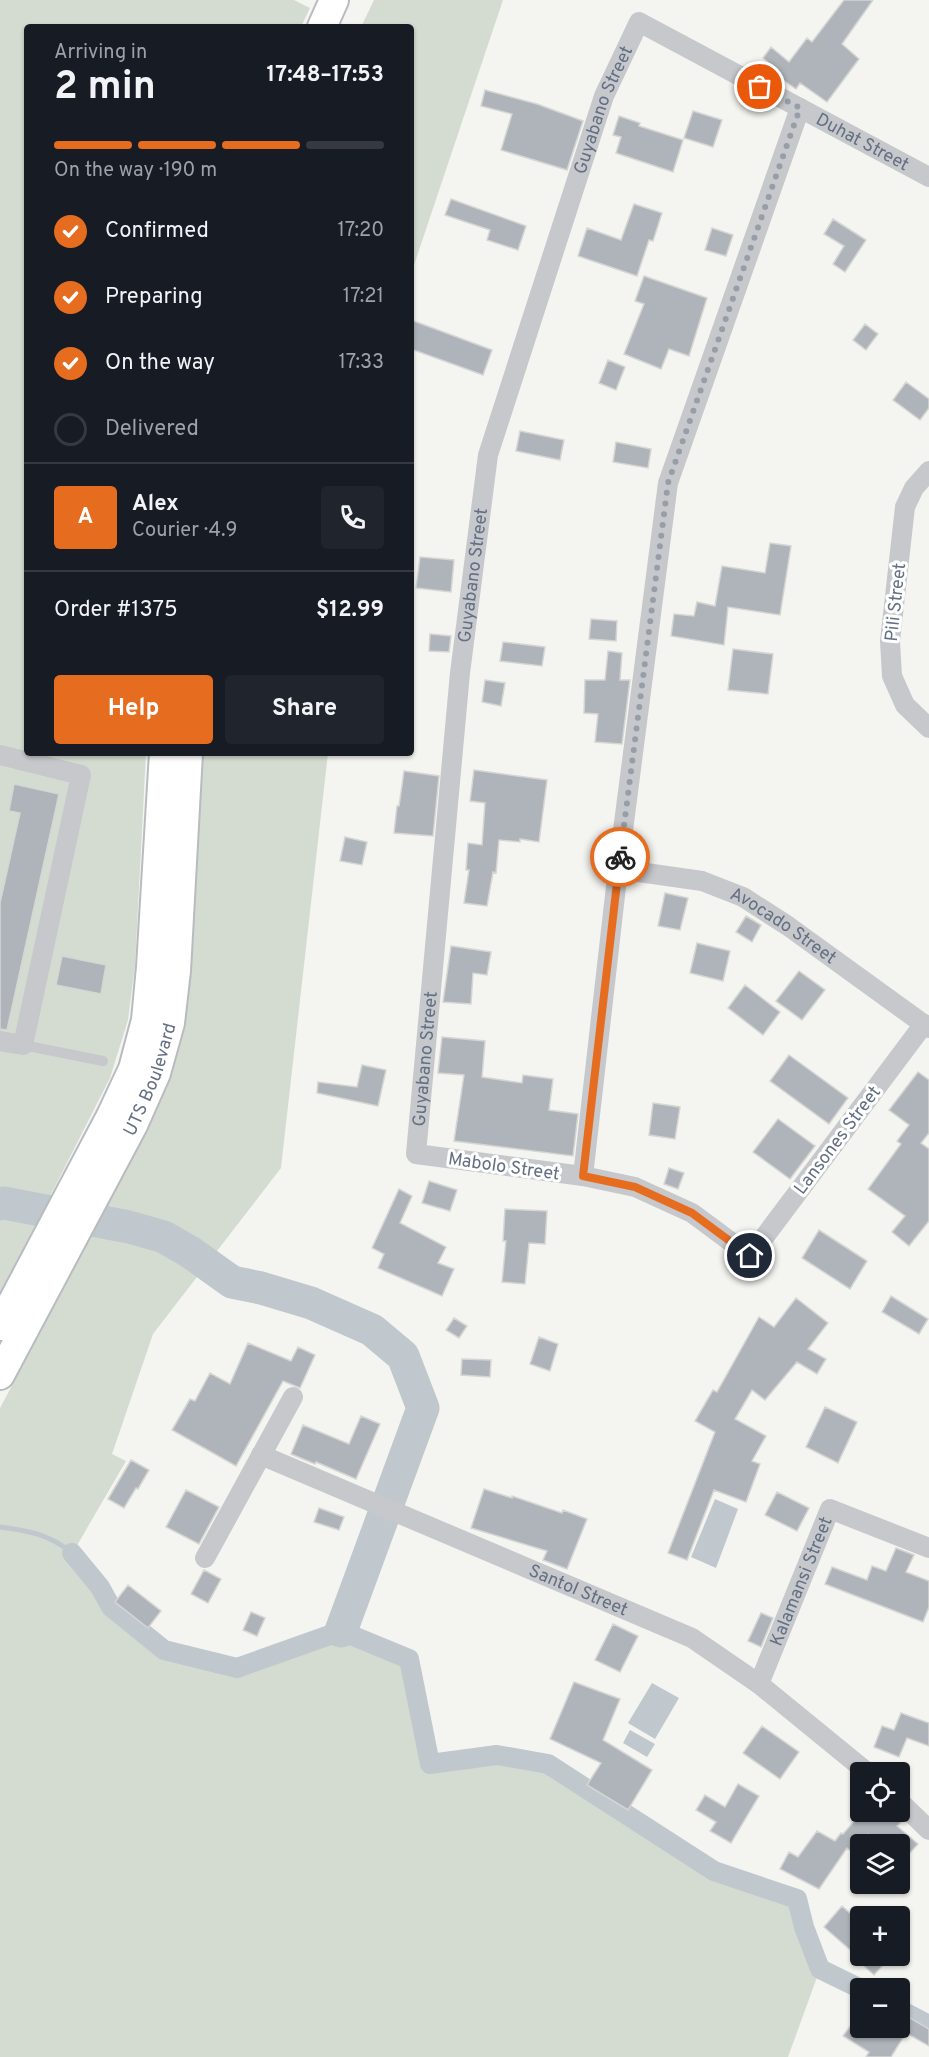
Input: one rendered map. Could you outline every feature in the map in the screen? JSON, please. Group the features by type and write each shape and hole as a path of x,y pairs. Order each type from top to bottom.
{"main road":[{"path":"323,24 334,0"},
{"path":"344,24 356,0"},
{"name":"UTS Boulevard","path":"0,1375 48,1261 85,1190 111,1116 133,1069 146,1020 164,756"},
{"name":"UTS Boulevard","path":"85,1190 133,1125 156,1073 170,1023 176,971 188,756"},
{"name":"UTS Boulevard","path":"0,1326 48,1261"}],"street":[{"name":"Duhat Street","path":"639,21 929,177"},
{"name":"Guyabano Street","path":"416,1154 460,673 488,455 604,96 639,21"},
{"path":"583,1176 618,869 668,483 800,108"},
{"name":"Pili Street","path":"929,471 914,488 905,507 890,641 892,676 905,705 929,728"},
{"path":"0,755 81,775 23,1045 0,1041"},
{"name":"Avocado Street","path":"618,869 702,881 743,897 788,926 926,1026"},
{"name":"Lansones Street","path":"750,1256 926,1026"},
{"name":"Mabolo Street","path":"416,1154 583,1176 635,1187 692,1213 750,1256"},
{"path":"205,1558 293,1397"},
{"name":"Santol Street","path":"261,1455 692,1638 759,1684 855,1762"},
{"name":"Kalamansi Street","path":"759,1684 830,1509 929,1548"},
{"path":"910,1812 929,1830"}],"lane":[{"path":"23,1045 103,1061"}],"shaded area":[{"path":"0,0 294,0 310,8 302,24 24,24 24,756 146,756 135,966 128,1020 110,1078 0,1295"},
{"path":"374,0 503,0 414,265 414,24 362,24"},
{"path":"200,756 328,756 281,1168 153,1334 112,1454 126,1461 72,1554 100,1587 111,1607 164,1650 237,1668 341,1631 409,1659 430,1764 497,1755 548,1764 714,1871 797,1899 804,1927 820,1969 788,2057 0,2057 0,1408 145,1130"},
{"path":"715,1499 738,1509 716,1568 691,1557"},
{"path":"652,1683 679,1698 655,1739 628,1723"},
{"path":"630,1730 655,1744 647,1757 623,1743"}],"building":[{"path":"844,0 873,0 842,44 859,59 827,102 800,83 796,89 779,77 781,74 763,58 771,47 789,62 807,38 812,42"},
{"path":"485,90 537,104 583,121 567,170 501,150 512,114 481,106"},
{"path":"693,111 722,120 713,147 684,138"},
{"path":"619,116 640,123 639,126 683,140 673,172 616,153 621,137 613,135"},
{"path":"451,199 526,226 518,250 487,240 490,230 445,215"},
{"path":"634,204 662,213 653,241 649,240 637,276 578,256 587,228 621,240"},
{"path":"833,219 866,240 845,272 833,264 844,246 824,234"},
{"path":"712,228 733,235 726,256 705,250"},
{"path":"644,276 707,298 689,356 669,349 661,369 624,354 644,304 635,301"},
{"path":"414,321 492,350 483,375 414,350"},
{"path":"865,324 878,334 866,350 853,340"},
{"path":"608,360 625,367 616,390 599,383"},
{"path":"906,382 929,399 929,408 920,420 893,400"},
{"path":"520,431 564,440 560,460 516,451"},
{"path":"616,442 651,449 648,468 613,462"},
{"path":"770,543 791,546 780,615 728,607 724,645 671,636 674,614 694,616 697,602 715,606 722,566 765,573"},
{"path":"420,557 454,560 451,592 416,588"},
{"path":"591,619 617,621 616,641 589,639"},
{"path":"430,634 451,636 449,652 429,651"},
{"path":"503,642 545,647 542,666 500,661"},
{"path":"733,649 773,654 768,694 728,690"},
{"path":"608,651 622,653 620,680 630,680 622,744 595,742 598,714 584,713 585,680 605,680"},
{"path":"485,680 505,683 501,706 482,702"},
{"path":"474,770 547,780 539,842 520,839 520,842 499,840 496,873 493,872 487,906 464,903 469,870 466,870 468,843 482,845 485,803 470,801"},
{"path":"404,771 439,776 433,836 394,833"},
{"path":"14,784 59,794 7,1030 0,1029 0,903 20,813 9,811"},
{"path":"345,837 367,842 362,865 340,861"},
{"path":"665,893 688,898 680,930 658,926"},
{"path":"746,916 761,925 752,942 736,932"},
{"path":"697,943 730,951 723,981 690,973"},
{"path":"451,946 491,952 487,975 473,973 471,1004 443,1002"},
{"path":"62,956 106,965 101,994 56,985"},
{"path":"799,971 825,990 802,1020 776,1001"},
{"path":"745,985 780,1012 763,1035 728,1008"},
{"path":"442,1037 485,1041 482,1077 522,1083 523,1075 553,1079 549,1110 578,1114 573,1156 454,1141 464,1075 438,1073"},
{"path":"789,1055 848,1098 829,1124 770,1081"},
{"path":"362,1065 386,1070 378,1106 317,1093 318,1082 357,1087"},
{"path":"918,1072 929,1080 929,1133 921,1143 929,1149 929,1221 909,1246 892,1232 905,1216 868,1189 901,1144 897,1141 909,1125 889,1110"},
{"path":"653,1103 680,1107 675,1139 649,1135"},
{"path":"778,1119 815,1146 790,1179 753,1152"},
{"path":"669,1168 684,1173 678,1189 664,1184"},
{"path":"429,1181 457,1190 450,1211 422,1203"},
{"path":"399,1189 412,1196 400,1223 446,1247 438,1263 454,1269 442,1296 378,1268 384,1254 372,1248"},
{"path":"505,1209 547,1211 545,1244 529,1243 525,1284 502,1282 506,1241 503,1241"},
{"path":"819,1230 867,1261 850,1289 802,1258"},
{"path":"891,1296 928,1319 919,1334 882,1312"},
{"path":"796,1298 828,1323 808,1349 826,1359 817,1374 797,1362 765,1400 752,1390 735,1419 766,1436 752,1461 760,1464 746,1502 714,1490 687,1560 668,1553 715,1432 695,1421 713,1390 717,1392 759,1317 774,1327"},
{"path":"454,1318 467,1326 459,1338 446,1330"},
{"path":"539,1337 558,1344 550,1371 530,1364"},
{"path":"248,1343 291,1361 298,1347 315,1355 300,1388 283,1381 236,1466 172,1430 190,1399 195,1401 210,1373 230,1384"},
{"path":"462,1359 491,1360 490,1377 461,1375"},
{"path":"825,1407 857,1422 838,1463 806,1447"},
{"path":"361,1416 380,1424 356,1479 291,1454 303,1425 349,1444"},
{"path":"131,1460 149,1470 124,1508 108,1499"},
{"path":"484,1489 562,1513 563,1510 587,1519 567,1569 543,1560 547,1551 471,1528"},
{"path":"186,1490 219,1507 199,1544 166,1527"},
{"path":"777,1492 809,1508 797,1531 765,1515"},
{"path":"319,1508 344,1517 339,1530 314,1522"},
{"path":"896,1548 914,1555 906,1572 929,1581 929,1607 923,1622 825,1584 832,1567 867,1580 872,1566 886,1571"},
{"path":"204,1570 221,1579 208,1603 191,1594"},
{"path":"128,1585 161,1611 148,1628 115,1602"},
{"path":"251,1612 265,1618 257,1636 243,1630"},
{"path":"761,1613 773,1618 761,1647 748,1641"},
{"path":"613,1624 638,1636 620,1672 595,1660"},
{"path":"574,1682 620,1699 603,1740 652,1770 628,1810 587,1785 601,1763 550,1739"},
{"path":"901,1713 929,1723 929,1746 907,1738 899,1757 874,1747 882,1726 894,1730"},
{"path":"762,1726 799,1752 780,1779 743,1753"},
{"path":"738,1784 759,1796 731,1843 710,1831 716,1822 696,1810 705,1795 725,1807"},
{"path":"853,1822 901,1822 897,1826 906,1834 850,1834 850,1850 847,1848 819,1889 780,1869 789,1852 798,1857 817,1831 835,1841 841,1833 843,1834"},
{"path":"910,1837 918,1844 910,1853"},
{"path":"842,1906 850,1913 850,1950 824,1927"},
{"path":"864,1966 882,1966 874,1975"},
{"path":"910,2018 929,2029 929,2046 910,2035"},
{"path":"850,2026 850,2038 903,2038 891,2057 866,2057 869,2052 843,2036"}],"waterway":[{"path":"0,1204 129,1227 164,1237 190,1252 232,1282 311,1303 372,1330 403,1356 423,1408 341,1631"},
{"path":"0,1527 38,1534 55,1541 72,1553"},
{"path":"72,1553 100,1587 111,1607 164,1650 237,1668 341,1631 409,1659 430,1764 497,1755 548,1764 714,1871 797,1899 804,1927 820,1969 850,1984"},
{"path":"910,2015 929,2025"}],"way so far":[{"path":"620,857 668,483 800,108 760,87"}],"route":[{"path":"620,857 583,1176 635,1187 692,1213 750,1256"}]}
